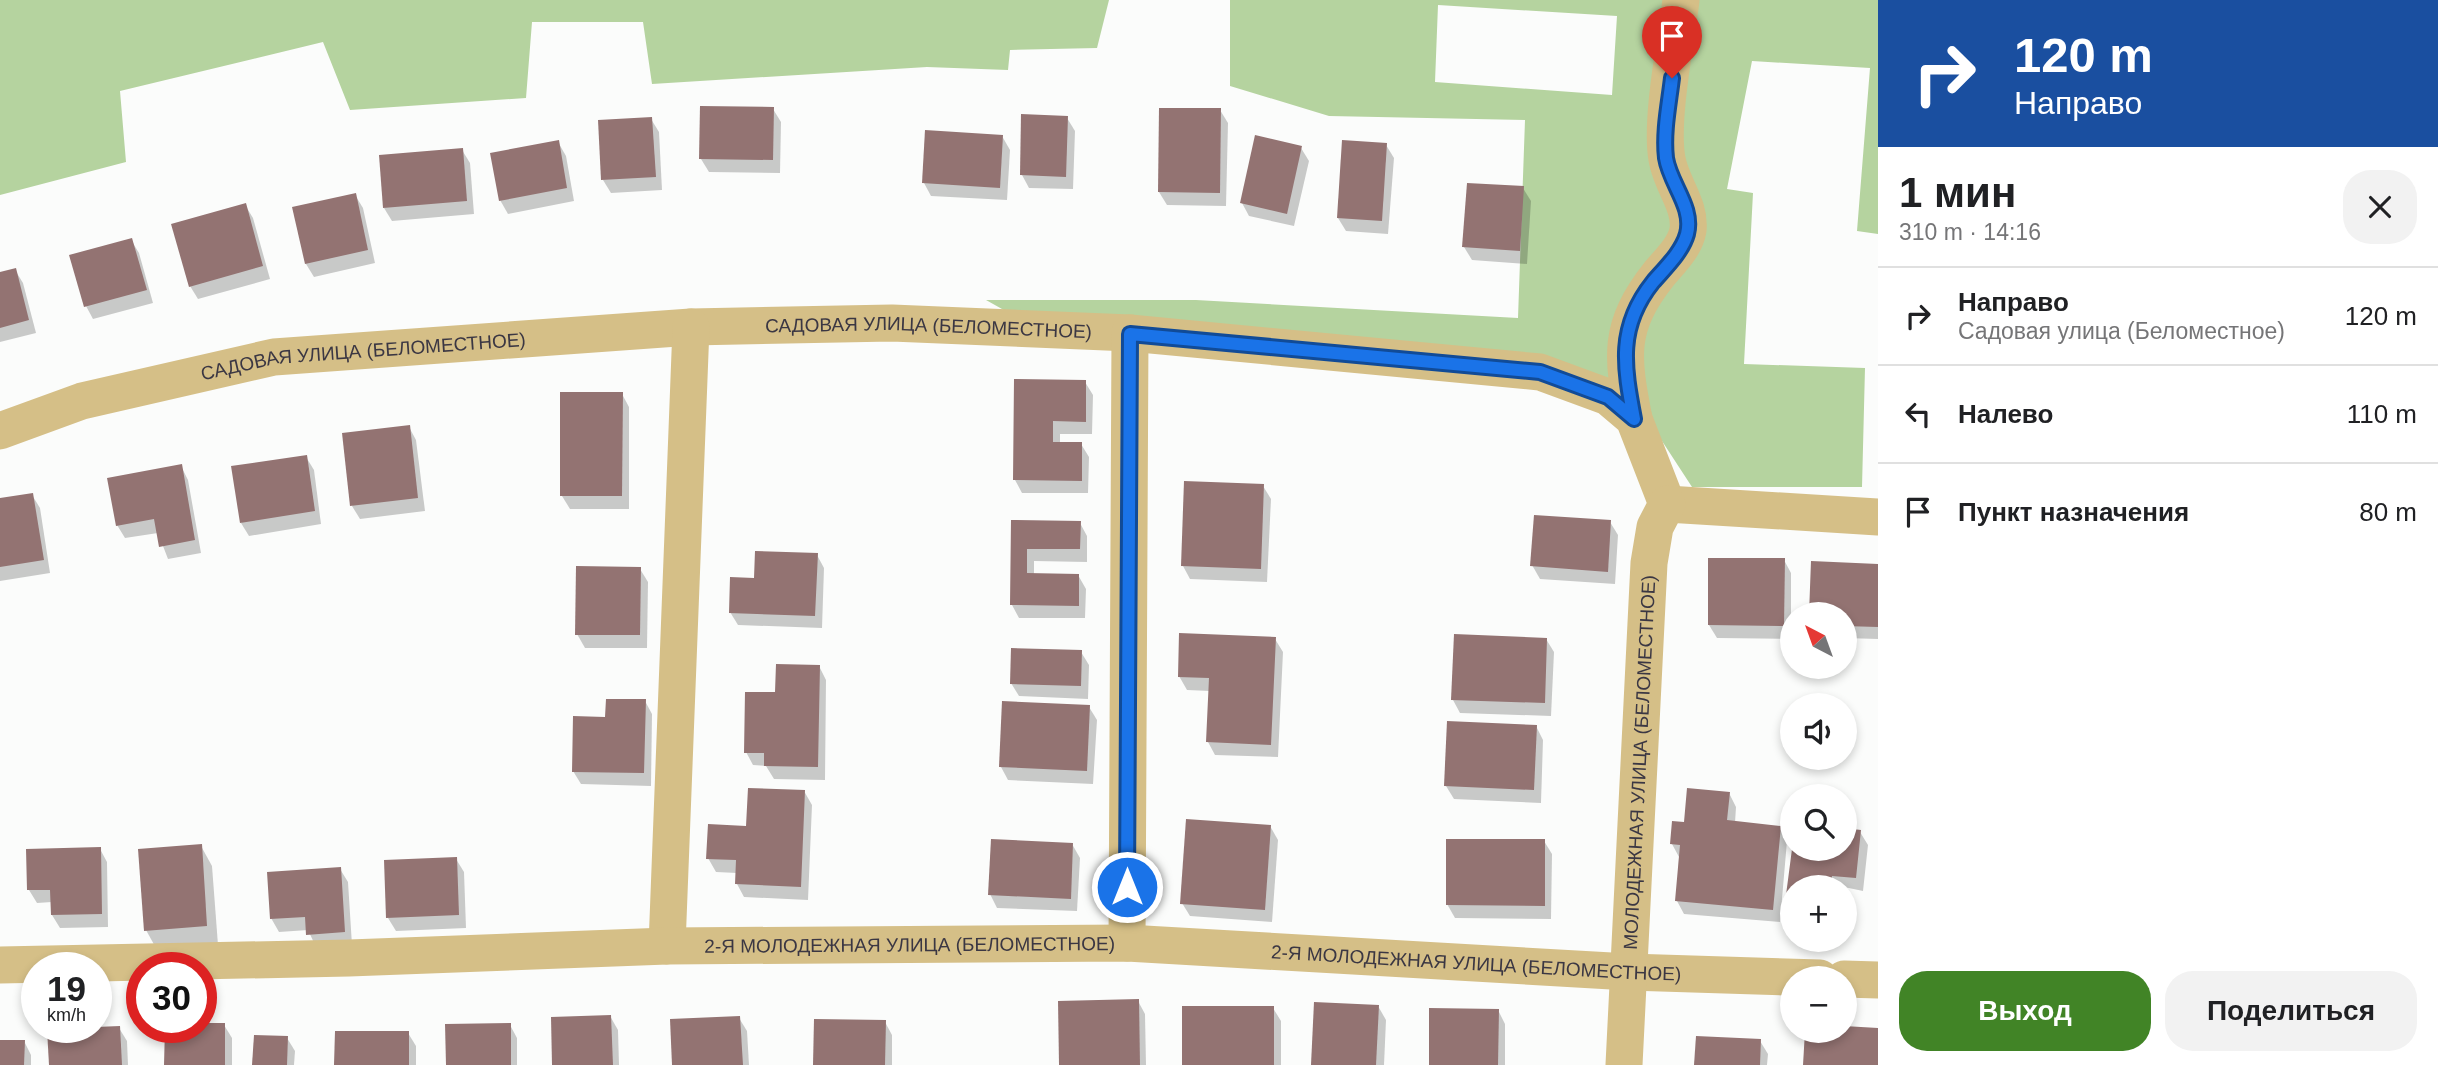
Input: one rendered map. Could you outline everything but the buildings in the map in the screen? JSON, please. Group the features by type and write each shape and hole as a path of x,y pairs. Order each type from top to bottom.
{"street":[{"path":"1634,419 1624,365 1627,329 1648,288 1682,247 1689,219 1666,158 1666,129 1681,0"},
{"name":"САДОВАЯ УЛИЦА (БЕЛОМЕСТНОЕ)","path":"0,431 82,401 274,357 691,327 892,323 1130,334 1540,372 1608,397 1634,419 1667,504"},
{"path":"667,946 691,327"},
{"path":"1127,943 1130,334"},
{"path":"1667,504 1878,517"},
{"name":"МОЛОДЕЖНАЯ УЛИЦА (БЕЛОМЕСТНОЕ)","path":"1624,1065 1649,564 1655,527 1667,504"},
{"name":"2-Я МОЛОДЕЖНАЯ УЛИЦА (БЕЛОМЕСТНОЕ)","path":"0,965 349,958 667,946 1127,943 1629,972 1780,977"},
{"path":"1857,979 1878,980"}],"green space":[{"path":"0,0 1109,0 1097,48 1010,50 1008,70 927,67 652,84 643,22 532,22 526,98 350,110 323,42 120,91 126,162 0,195"},
{"path":"1230,0 1681,0 1666,129 1685,206 1608,397 1039,330 986,300 1196,300 1518,318 1525,120 1329,116 1230,86","holes":["1438,5 1617,16 1612,95 1435,82"]},
{"path":"1685,0 1878,0 1878,234 1857,231 1870,68 1752,61 1727,189 1753,193 1744,364 1865,368 1862,487 1692,487 1647,418 1636,360 1642,321 1682,263 1673,163"}],"route":[{"path":"1127,887 1130,334 1540,372 1608,397 1634,419 1624,365 1627,329 1648,288 1682,247 1689,219 1666,158 1666,129 1672,78"}]}
